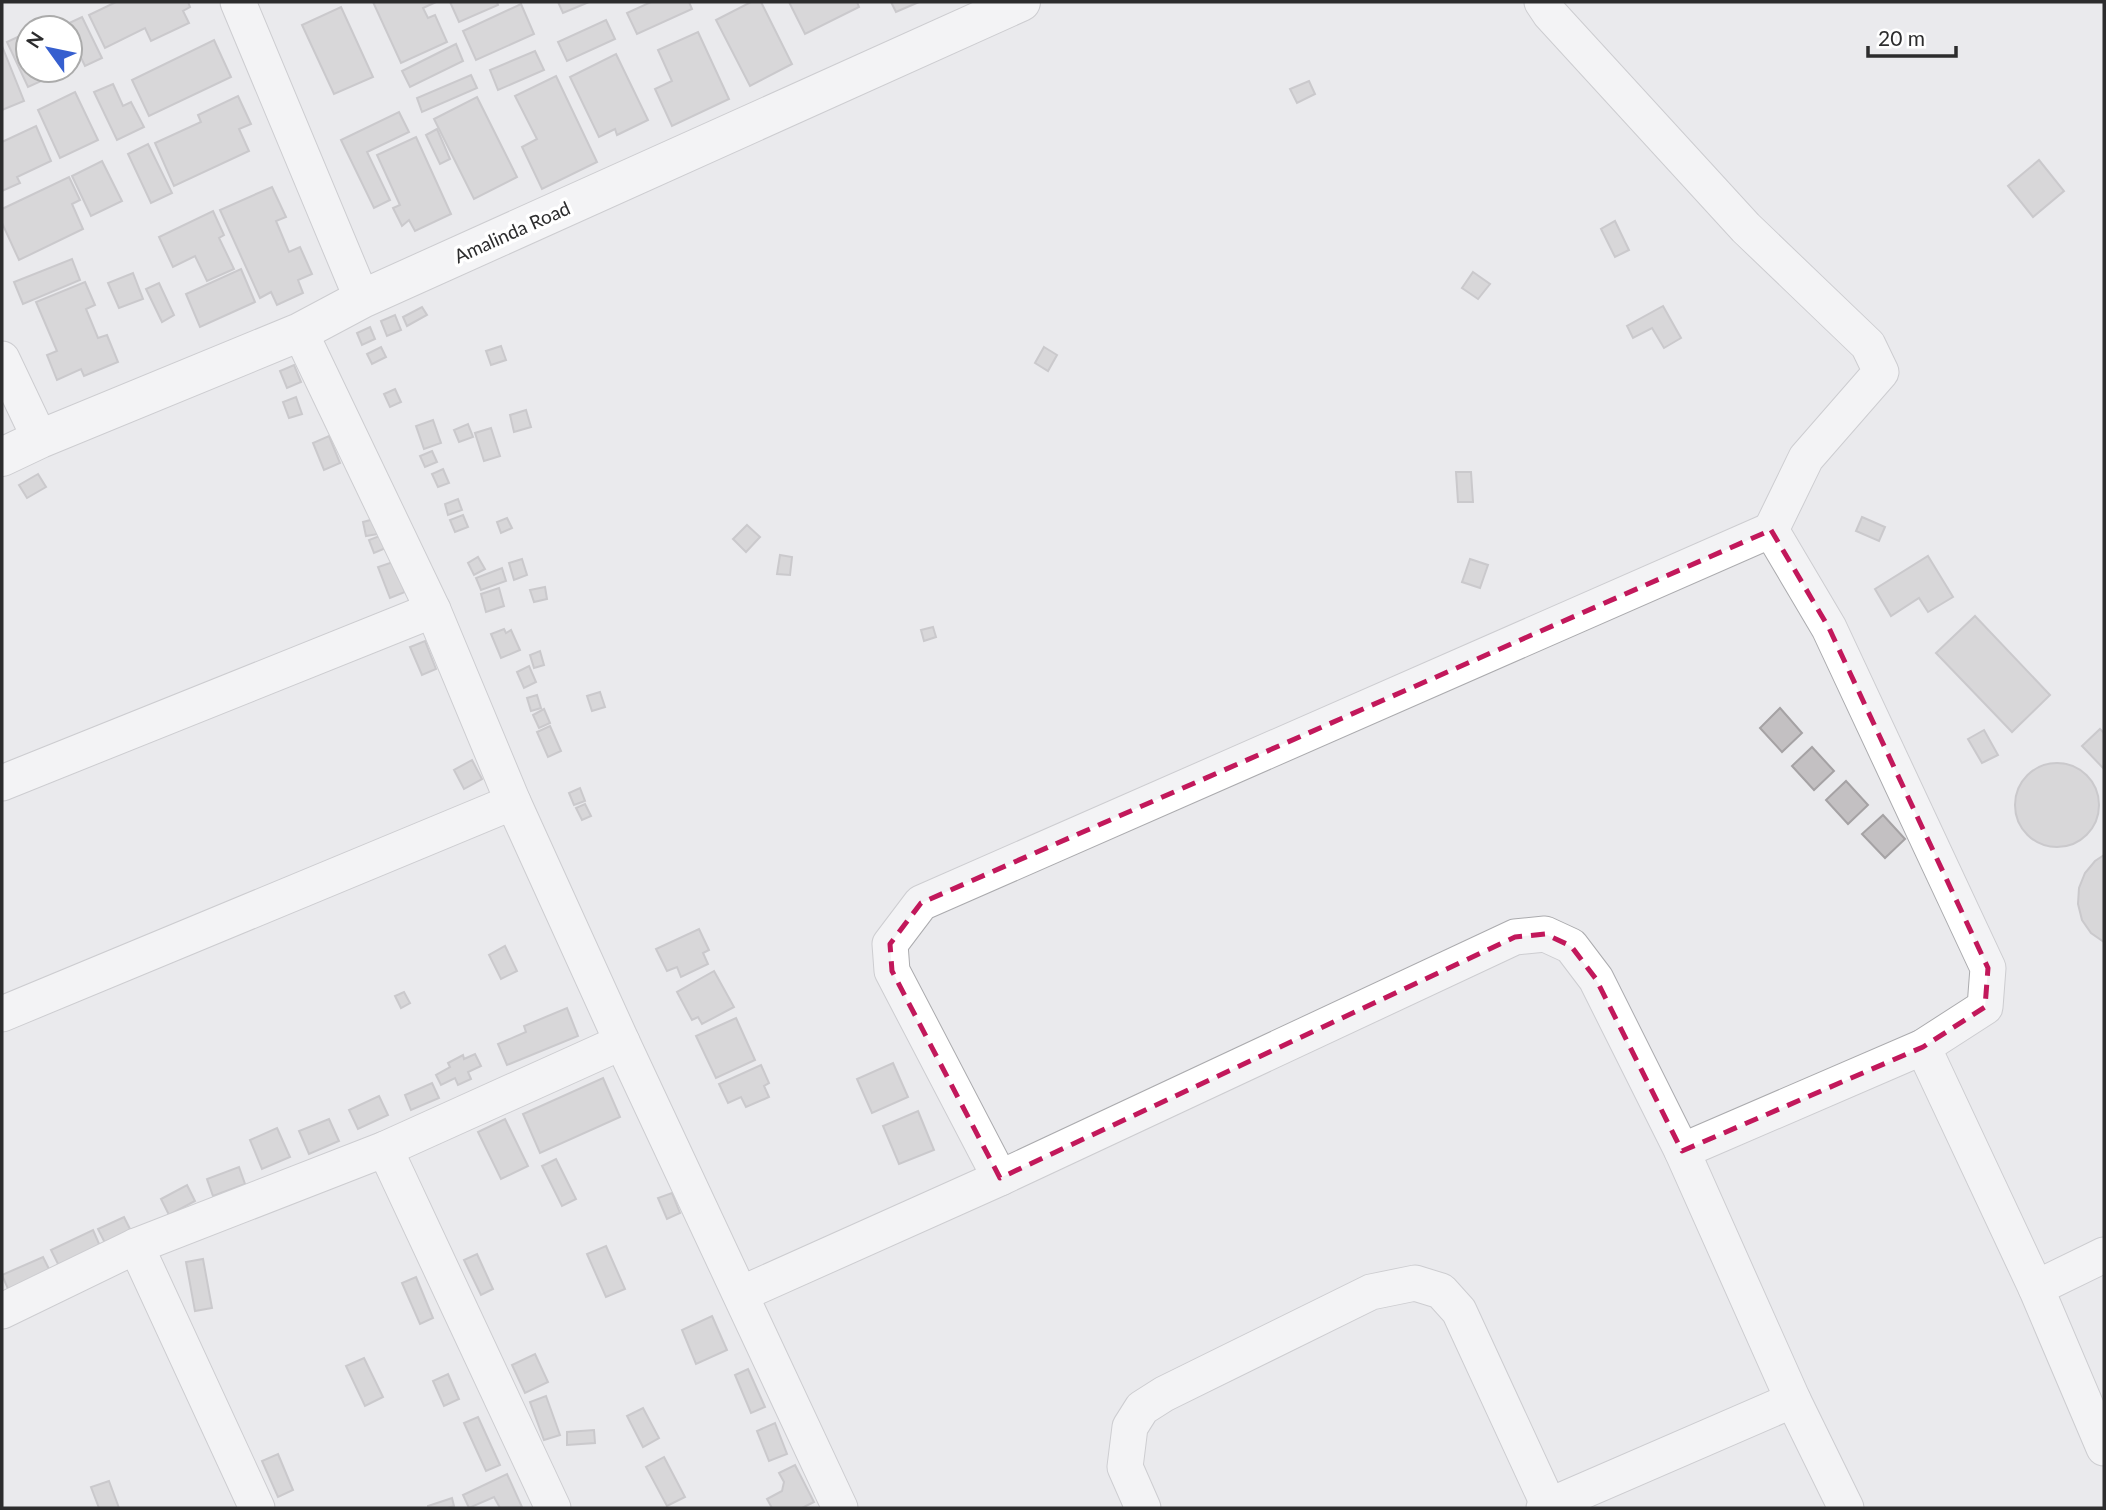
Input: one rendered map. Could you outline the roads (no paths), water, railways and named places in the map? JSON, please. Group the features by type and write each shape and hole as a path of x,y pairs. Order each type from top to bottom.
{"street":[{"path":"238,2 362,299"},
{"name":"Amalinda Road","path":"2,457 300,332 362,299 1021,2"},
{"path":"1000,1178 892,971 890,944 921,903 1771,530 1805,458 1881,372 1868,345 1746,228 1550,14 1542,2"},
{"path":"300,332 433,610 513,802 840,1508"},
{"path":"2,359 40,439"},
{"path":"1682,1151 1923,1047 1985,1007 1988,968 1829,628 1771,530"},
{"path":"2,783 433,610"},
{"path":"2,1014 513,802"},
{"path":"741,1294 1000,1178 1515,937 1545,934 1571,946 1597,979 1682,1151 1793,1400 1846,1508"},
{"path":"2,1311 136,1246 386,1149 622,1042"},
{"path":"1923,1047 2036,1288 2104,1448"},
{"path":"386,1149 553,1508"},
{"path":"136,1246 257,1508"},
{"path":"2036,1288 2104,1255"},
{"path":"1143,1508 1125,1467 1130,1427 1142,1408 1164,1394 1371,1292 1415,1283 1441,1291 1459,1311 1547,1507 1793,1400"}]}
